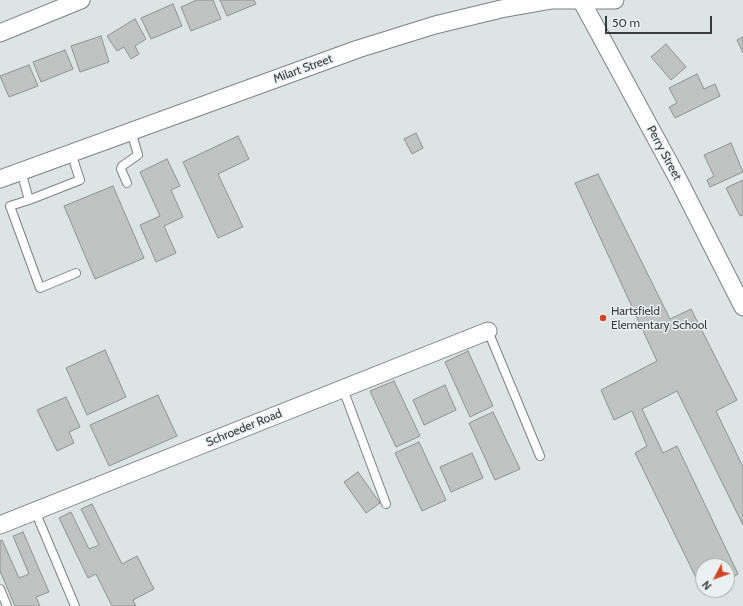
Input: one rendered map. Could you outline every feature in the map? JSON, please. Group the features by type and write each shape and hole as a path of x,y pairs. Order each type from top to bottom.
{"street":[{"path":"0,33 81,0"},
{"name":"Milart Street","path":"0,179 358,49 435,25 501,9 552,0 615,0"},
{"name":"Perry Street","path":"582,0 678,179 743,307"},
{"name":"Schroeder Road","path":"0,525 488,331"}],"lane":[{"path":"127,183 121,169 122,166 138,155 131,131"},
{"path":"71,153 80,180 10,206 40,288 76,273"},
{"path":"21,171 29,200"},
{"path":"488,331 540,456"},
{"path":"343,389 386,504"},
{"path":"35,511 75,606"},
{"path":"0,589 7,606"}],"building":[{"path":"197,0 213,0 221,19 191,31 181,7"},
{"path":"220,0 254,0 256,4 227,16"},
{"path":"173,4 182,26 151,39 141,18"},
{"path":"135,19 146,39 135,46 139,54 131,59 124,47 117,51 107,36"},
{"path":"101,36 109,62 80,72 71,46"},
{"path":"743,37 743,53 737,40"},
{"path":"666,44 686,67 671,80 651,57"},
{"path":"65,50 73,69 41,82 33,62"},
{"path":"29,65 38,86 9,97 0,76"},
{"path":"697,74 704,89 715,84 720,96 675,118 669,107 677,103 669,88"},
{"path":"416,133 423,148 412,154 404,139"},
{"path":"238,136 249,159 218,174 243,227 218,238 183,162"},
{"path":"731,143 743,172 710,187 707,180 714,176 704,155"},
{"path":"167,159 180,186 171,190 183,217 164,226 176,253 156,262 140,225 160,216 140,172"},
{"path":"598,174 670,319 691,309 737,400 716,411 743,467 743,525 677,391 642,409 663,453 677,446 730,558 695,558 695,576 635,453 647,446 632,411 614,420 601,390 657,361 575,183"},
{"path":"743,180 743,215 740,216 726,188"},
{"path":"113,186 144,258 95,279 64,206"},
{"path":"105,350 126,397 87,415 66,368"},
{"path":"468,351 493,406 470,417 445,362"},
{"path":"394,381 420,436 396,447 370,391"},
{"path":"445,385 456,410 424,425 413,400"},
{"path":"158,395 177,436 109,466 90,425"},
{"path":"66,397 80,427 69,432 74,443 57,451 37,410"},
{"path":"493,412 520,469 495,480 469,423"},
{"path":"419,442 446,500 422,511 395,453"},
{"path":"472,453 483,478 451,492 440,467"},
{"path":"358,472 380,503 366,513 344,482"},
{"path":"92,504 122,564 137,556 154,589 133,600 136,606 112,606 96,574 88,578 59,518 71,512 89,549 99,545 81,509"},
{"path":"23,532 49,592 36,597 40,606 15,606 0,571 0,541 2,540 19,578 29,574 13,536"},
{"path":"735,568 738,574 735,576"}],"place":[{"name":"Hartsfield Elementary School","path":"603,318"}]}
